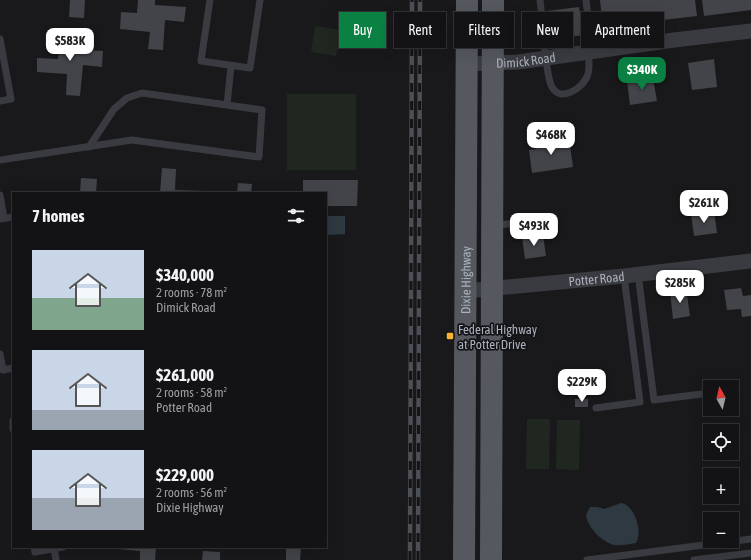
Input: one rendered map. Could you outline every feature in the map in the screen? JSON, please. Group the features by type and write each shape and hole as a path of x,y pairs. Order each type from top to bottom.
{"main road":[{"name":"Dixie Highway","path":"464,560 467,0"},
{"name":"Dixie Highway","path":"491,560 493,0"}],"street":[{"name":"Dimick Road","path":"466,64 493,64 546,58 751,31"},
{"name":"Potter Road","path":"466,291 631,275 751,260"}],"lane":[{"path":"210,0 201,61 250,68 260,0"},
{"path":"540,0 546,58 551,85 554,90 562,94 578,88 588,74 590,52 586,0"},
{"path":"0,39 11,99 0,101"},
{"path":"227,105 231,66"},
{"path":"0,160 89,147 132,140 259,157 262,110 142,93 127,98 114,109 89,147"},
{"path":"0,195 2,218 12,217"},
{"path":"492,226 532,222"},
{"path":"631,275 654,400"},
{"path":"631,275 640,402"},
{"path":"0,354 3,370 12,368"},
{"path":"596,408 703,394"},
{"path":"587,560 751,539"},
{"path":"34,548 35,552 54,548 56,560"},
{"path":"694,560 751,553"}],"shaded area":[{"path":"315,26 339,30 339,40 336,56 311,52"},
{"path":"287,94 356,94 356,170 287,170"},
{"path":"327,216 345,216 345,234 327,235"},
{"path":"527,419 550,419 549,469 526,469"},
{"path":"557,420 580,420 579,470 556,469"},
{"path":"621,503 626,505 634,514 639,532 636,543 614,545 609,543 592,529 587,520 586,515 590,507 604,509"}],"building":[{"path":"70,0 85,0 84,18 69,17"},
{"path":"138,0 155,0 155,5 186,7 184,22 165,20 163,50 148,49 150,32 120,29 121,12 137,13"},
{"path":"600,0 695,0 697,16 664,20 664,12 601,12"},
{"path":"702,0 751,0 751,10 704,16"},
{"path":"579,7 581,35 573,37 573,12 547,11"},
{"path":"60,28 74,29 73,49 103,51 102,67 83,65 80,96 66,95 67,74 37,72 37,58 58,59"},
{"path":"714,59 717,87 692,90 688,63"},
{"path":"653,78 657,101 630,105 627,81"},
{"path":"569,138 573,167 532,173 529,150 536,149 535,142"},
{"path":"162,168 176,169 175,190 205,191 205,192 160,192"},
{"path":"81,178 97,179 96,192 80,192"},
{"path":"303,180 358,180 357,206 327,206 327,192 303,192"},
{"path":"238,183 252,184 251,192 237,192"},
{"path":"714,211 717,233 694,236 691,214"},
{"path":"543,235 546,256 525,259 522,237"},
{"path":"686,288 690,316 673,319 670,291"},
{"path":"741,288 743,296 751,295 751,316 742,317 741,309 727,310 724,290"},
{"path":"575,399 588,399 588,407 575,407"},
{"path":"156,548 155,560 140,560 140,551 119,549"},
{"path":"286,548 301,548 300,560 286,560"},
{"path":"203,551 220,552 220,560 202,560"}],"railway":[{"path":"410,560 412,0"},
{"path":"418,560 420,0"}],"place":[{"name":"Federal Highway at Potter Drive","path":"450,336"}]}
